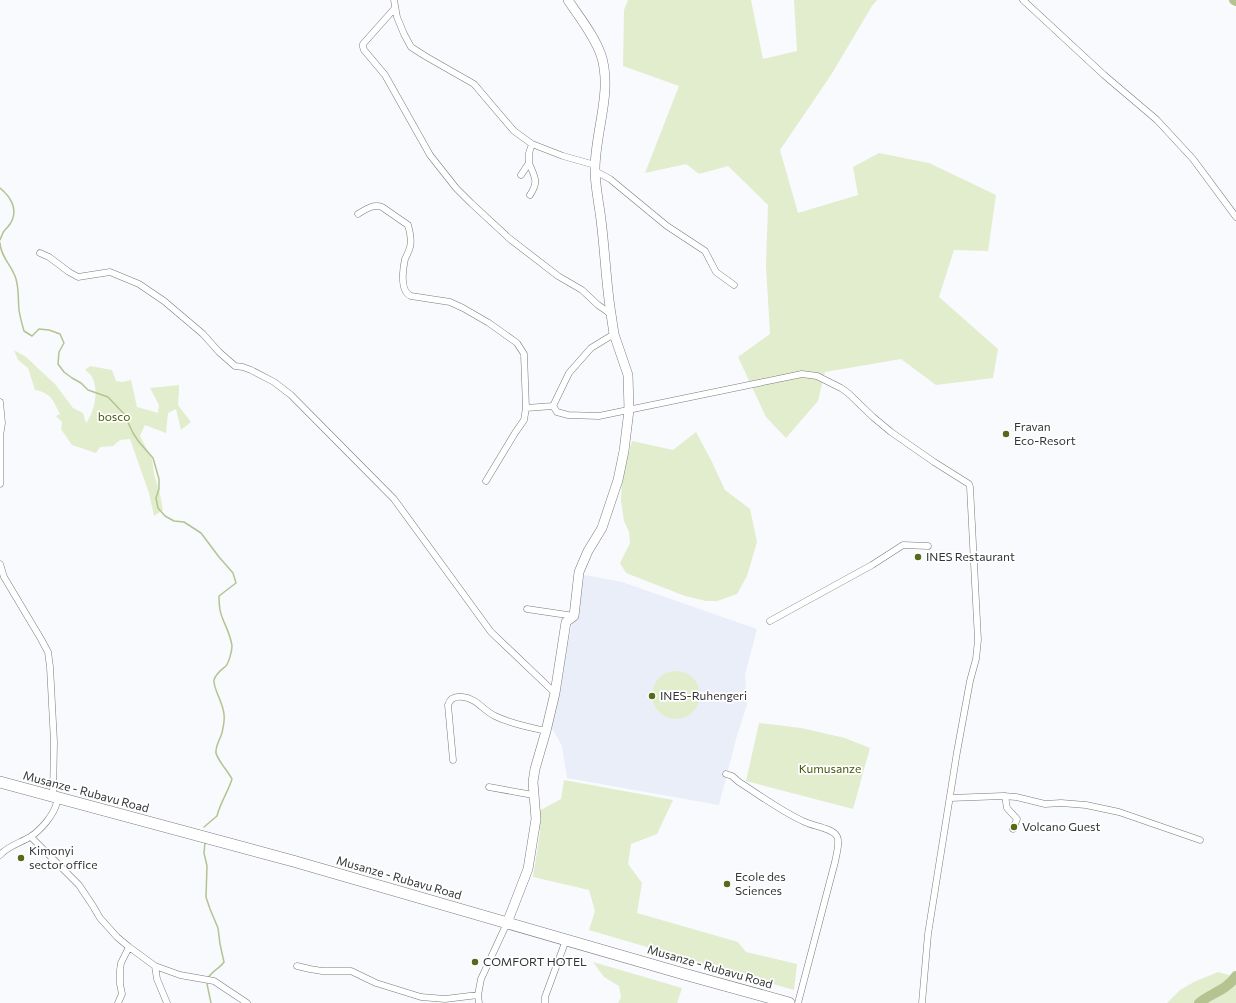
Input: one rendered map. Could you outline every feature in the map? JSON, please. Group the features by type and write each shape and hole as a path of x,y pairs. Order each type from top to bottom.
{"highway":[{"name":"Musanze - Rubavu Road","path":"0,782 286,859 684,974 790,1003"}],"main road":[{"path":"508,923 528,869 536,819 533,795 535,769 555,693 566,622 574,616 579,572 588,551 602,528 618,480 624,450 629,410 628,375 614,334 610,314 595,168 597,142 603,105 605,77 604,68 601,55 593,38 568,0"}],"street":[{"path":"394,0 397,17 404,34 412,47 470,81 514,131 532,144 595,168 610,179 667,226 705,251 716,272 734,285"},
{"path":"1023,0 1104,75 1157,120 1193,159 1236,217"},
{"path":"395,8 362,47 385,75 430,155 466,198 510,239 558,276 582,290 610,314"},
{"path":"530,195 536,181 529,163 529,153 532,144"},
{"path":"521,175 529,163"},
{"path":"358,214 369,207 378,206 382,207 408,225 410,246 405,259 403,276 404,290 407,294 450,302 463,308 489,323 517,343 524,354 526,408 524,420 486,481"},
{"path":"40,253 49,257 78,277 110,272 139,284 164,301 203,334 219,352 236,366 247,368 274,382 291,395 394,499 491,632 555,693"},
{"path":"553,406 569,373 591,348 614,334"},
{"path":"553,406 557,412 568,415 599,416 802,374 809,374 826,380 848,393 891,432 969,484 978,640 976,659 970,681 928,934 922,1003"},
{"path":"0,402 2,423 0,436 0,484"},
{"path":"526,408 553,406"},
{"path":"770,621 872,565 903,545 928,546"},
{"path":"0,564 4,577 48,652 54,742 53,797 57,802 56,807 41,828 31,837 12,846 0,855"},
{"path":"527,609 574,616"},
{"path":"453,760 448,705 449,700 452,698 463,697 470,699 492,715 501,719 546,731"},
{"path":"726,774 732,776 789,815 830,831 836,835 838,840 835,862 798,1003"},
{"path":"489,787 533,795"},
{"path":"950,798 1005,796 1045,804 1061,802 1086,805 1119,812 1200,840"},
{"path":"1005,796 1007,808 1017,819 1013,829"},
{"path":"31,837 79,885 100,918 117,937 129,947 155,966 180,975 214,981 247,1003"},
{"path":"479,1003 478,995 481,979 508,923"},
{"path":"545,1003 545,997 566,940"},
{"path":"118,1003 122,994 120,984 121,963 129,947"},
{"path":"155,966 157,979 167,1003"},
{"path":"297,966 322,971 351,971 376,983 421,997 445,999 478,995"}],"shaded area":[{"name":"INES-Ruhengeri","path":"585,575 622,582 757,629 745,675 747,704 736,739 719,805 567,778 562,746 550,725 561,687 565,658 579,590"}],"green space":[{"path":"628,0 751,0 763,59 797,51 794,0 877,0 831,75 780,150 798,213 858,195 853,167 879,153 929,163 996,195 988,251 954,250 939,297 998,349 993,378 936,385 901,359 825,372 818,401 786,438 766,417 738,357 770,334 766,266 768,205 728,166 699,174 686,164 645,173 679,86 623,66 624,10"},
{"name":"bosco","path":"14,350 26,357 55,384 73,408 83,413 86,423 92,413 96,394 92,377 85,370 90,366 112,370 116,381 122,382 131,380 137,407 158,413 159,405 150,388 179,385 178,405 191,422 181,430 176,409 168,413 166,433 145,425 140,436 152,459 154,474 163,510 154,516 149,493 130,439 120,440 113,446 100,447 96,453 72,445 61,429 62,422 56,416 60,414 53,401 45,393 35,390 28,368 18,360"},
{"path":"696,432 725,490 750,509 757,542 747,576 737,594 717,601 706,601 685,596 626,573 620,563 630,543 629,532 624,521 621,501 622,477 632,441 673,450"},
{"path":"676,671 685,673 693,678 698,686 700,695 698,704 693,712 685,717 676,719 667,717 659,712 654,704 652,695 654,686 659,678 667,673"},
{"name":"Kumusanze","path":"759,723 801,728 845,738 870,748 853,809 746,781"},
{"path":"564,780 673,800 657,834 631,844 628,864 642,883 637,913 738,942 746,952 797,964 794,990 589,930 595,911 589,890 533,877 540,833 539,811 561,799"},
{"path":"593,962 682,988 677,1003 618,1003 621,997 619,986 604,977"},
{"path":"1218,972 1236,977 1236,1003 1167,1003 1180,990 1194,982"}],"waterway":[{"path":"0,188 7,195 14,209 13,219 4,231 0,240"},
{"path":"0,243 2,253 16,279 20,318 24,331 32,336 39,329 49,330 60,334 64,343 59,352 58,364 64,372 81,383 88,390 108,397 124,414 133,433 153,458 159,479 159,489 156,498 158,508 165,516 174,521 184,522 201,533 233,573 236,583 219,596 220,612 232,646 226,666 217,674 214,680 215,688 224,711 222,733 216,753 232,779 217,816 204,827"},
{"path":"205,842 204,853 207,866 206,897 218,928 224,962 208,978"},
{"path":"1199,1003 1224,988 1236,976"},
{"path":"207,984 211,1003"}],"place":[{"name":"Fravan Eco-Resort","path":"1006,434"},
{"name":"INES Restaurant","path":"918,557"},
{"name":"INES-Ruhengeri","path":"652,696"},
{"name":"Volcano Guest","path":"1014,827"},
{"name":"Kimonyi sector office","path":"21,858"},
{"name":"Ecole des Sciences","path":"727,884"},
{"name":"COMFORT HOTEL","path":"475,962"}]}
